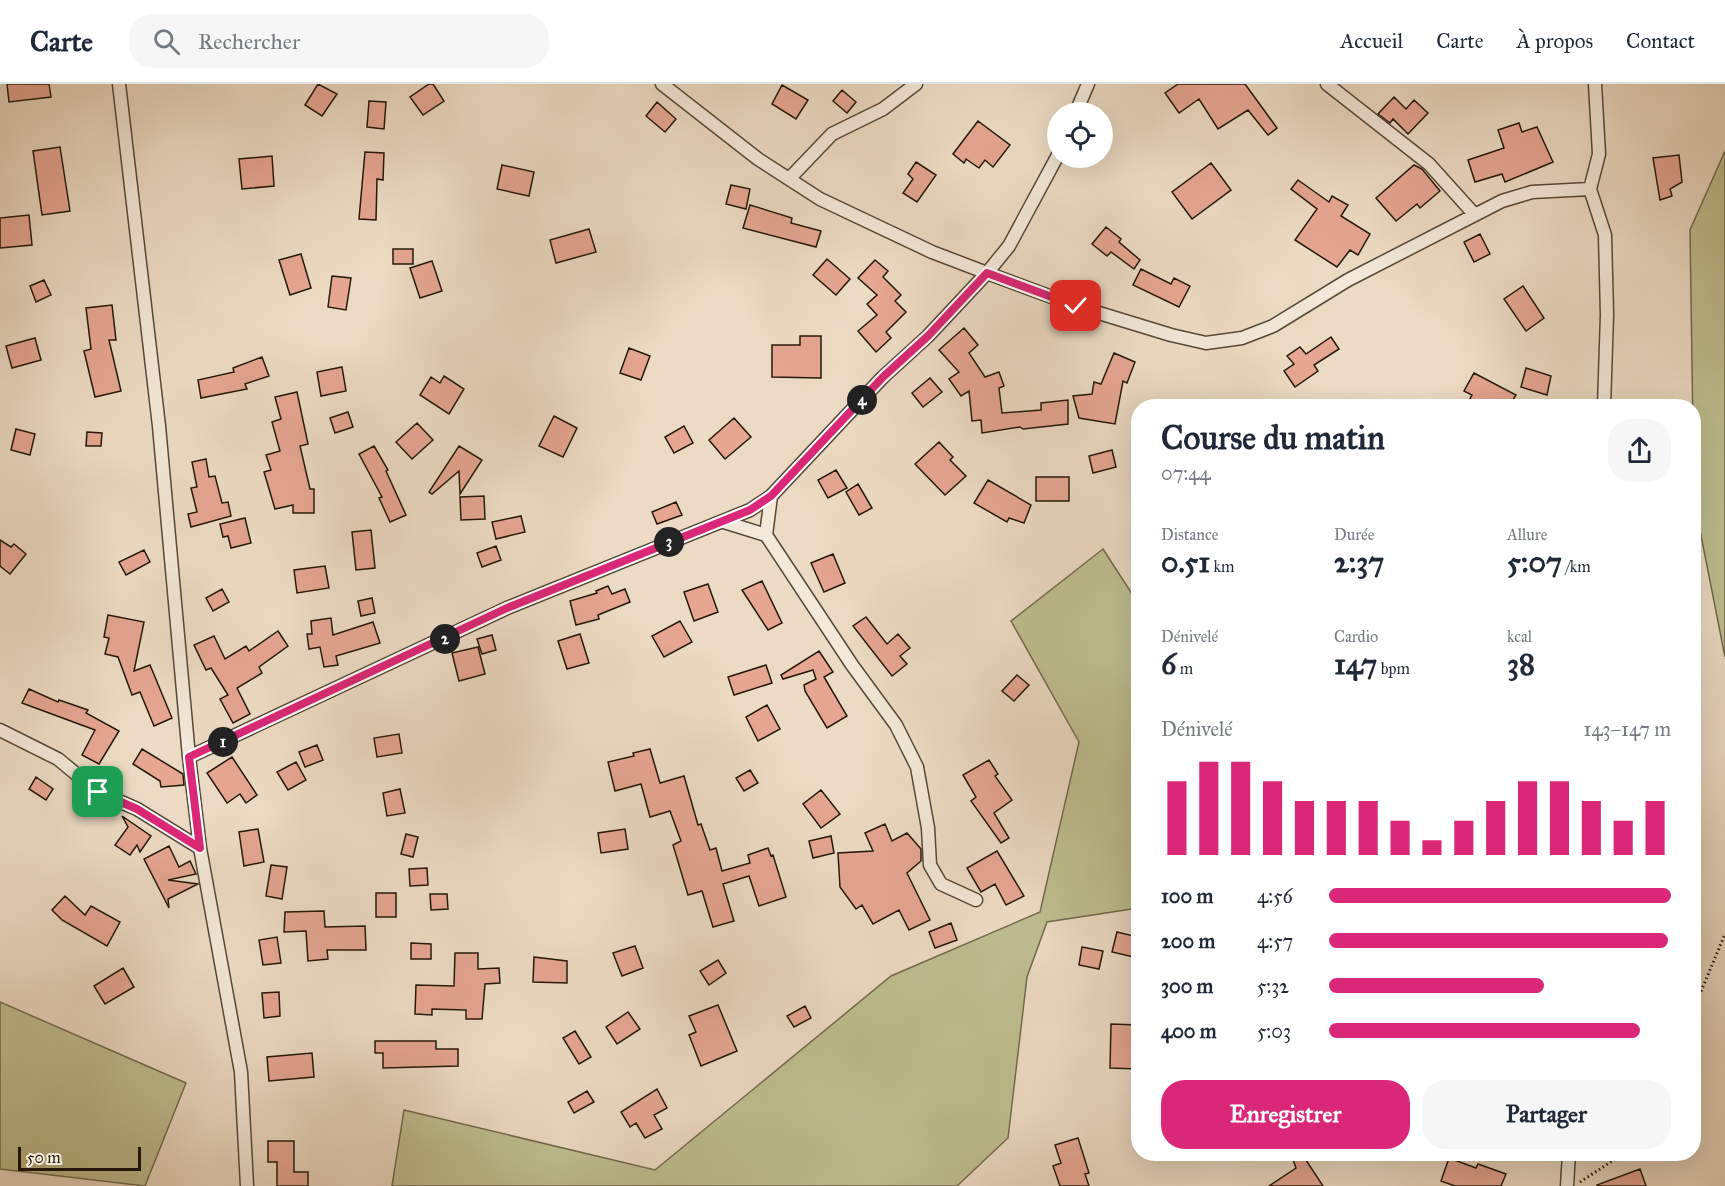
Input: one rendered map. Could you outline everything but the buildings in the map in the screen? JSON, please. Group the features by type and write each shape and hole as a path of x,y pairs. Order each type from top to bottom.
{"street":[{"path":"118,84 159,426 189,757 200,848 242,1072 247,1186"},
{"path":"662,84 758,159 820,199 932,252 987,273 1076,306 1171,335 1206,343 1242,338 1273,326 1348,280 1474,214 1532,192 1590,189"},
{"path":"789,179 832,134 883,109 916,84"},
{"path":"1080,102 1088,84"},
{"path":"1327,84 1429,164 1474,214"},
{"path":"1595,84 1599,153 1590,189 1605,235 1607,315 1604,399"},
{"path":"189,757 507,608 724,522 750,510 771,496 883,377 928,336 987,273 1009,246 1051,168"},
{"path":"766,535 771,496"},
{"path":"724,522 766,535 852,665 896,725 916,766 928,828 930,865 941,884 976,900"},
{"path":"0,730 58,759 98,792 137,809 200,848"},
{"path":"1567,1186 1569,1161"}],"path":[{"path":"1701,991 1725,934"},
{"path":"1574,1186 1612,1161"}],"green space":[{"path":"1725,151 1725,657 1701,535 1701,399 1693,399 1690,230"},
{"path":"1103,549 1131,592 1131,909 1047,922 1027,977 1008,1138 957,1186 392,1186 404,1110 655,1170 891,976 1040,912 1079,742 1011,621"},
{"path":"0,1002 186,1083 145,1186 0,1169"}],"route":[{"path":"98,792 137,809 200,848 189,757 507,608 750,510 771,496 883,377 928,336 987,273 1076,306"}]}
